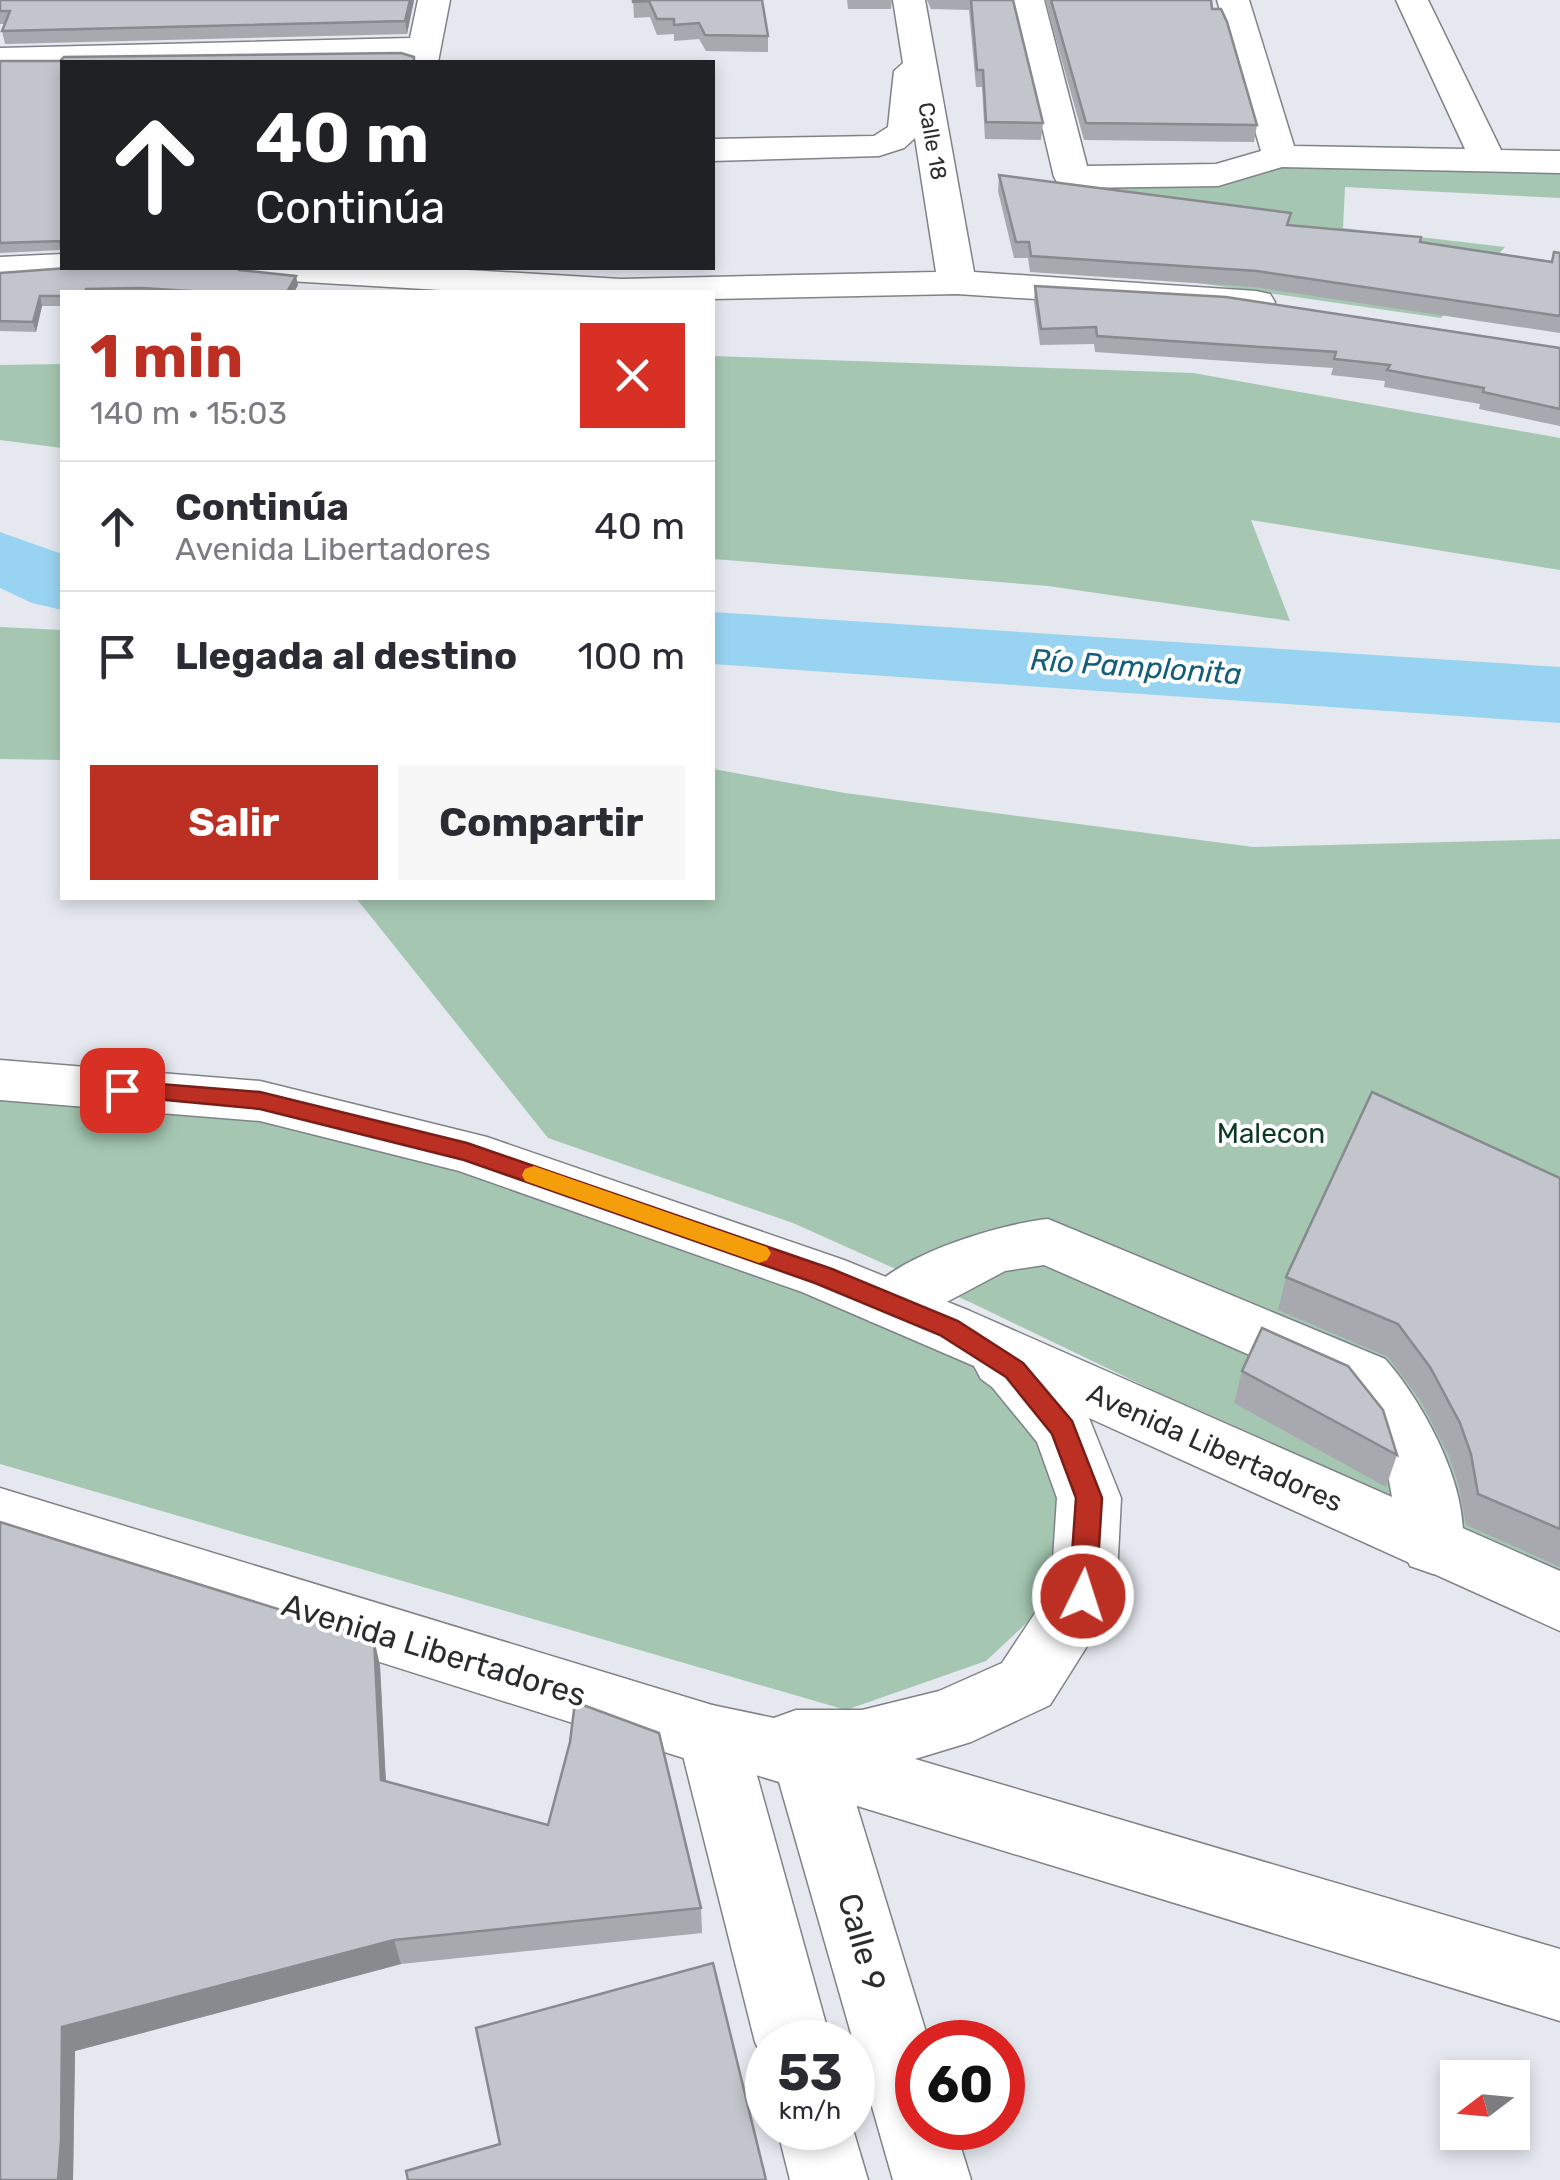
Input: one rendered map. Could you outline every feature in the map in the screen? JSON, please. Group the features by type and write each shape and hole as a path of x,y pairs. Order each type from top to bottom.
{"street":[{"path":"0,58 423,55 434,0"},
{"name":"Calle 18","path":"909,0 956,283"},
{"path":"1028,0 1072,176 1218,174 1280,156 1560,162"},
{"path":"1233,0 1280,156"},
{"path":"1412,0 1488,160"},
{"path":"715,150 879,146 896,140 907,128 911,72 918,54"},
{"path":"0,268 60,265"},
{"path":"327,270 621,290 956,283 1176,294 1290,308"},
{"name":"Avenida Libertadores","path":"6,1082 260,1101 467,1152 824,1276 949,1328 1560,1602"},
{"path":"890,1304 971,1258 1014,1243 1048,1242 1363,1377 1384,1398 1414,1448 1433,1546"},
{"path":"790,2020 754,1746 862,1741 947,1720 1026,1684 1083,1596 1089,1498 1063,1429 1014,1370 949,1328"},
{"name":"Avenida Libertadores","path":"0,1515 754,1746 1560,1985"},
{"name":"Calle 9","path":"754,1746 932,2180"},
{"path":"821,2150 829,2180"}],"green space":[{"path":"1294,161 1560,169 1560,198 1345,187 1343,228 1505,247 1441,318 1198,283 1068,183"},
{"path":"715,356 1193,373 1560,438 1560,570 1251,520 1290,621 1048,586 715,559"},
{"path":"60,364 60,448 0,440 0,365"},
{"path":"0,627 60,630 60,760 0,759"},
{"name":"Malecon","path":"715,769 845,793 1253,847 1560,839 1560,1586 974,1304 793,1223 548,1138 358,900 715,900"},
{"path":"0,1099 279,1120 496,1181 899,1329 985,1373 1039,1437 1066,1512 1047,1604 986,1661 846,1710 0,1464"}],"building":[{"path":"0,0 410,0 405,21 2,31 10,11 0,11"},
{"path":"633,0 762,0 768,36 705,35 699,23 674,25 674,19 657,19 649,1"},
{"path":"971,0 1013,0 1043,123 986,122 983,70 977,70"},
{"path":"1051,0 1211,0 1212,9 1221,9 1227,22 1257,125 1086,123"},
{"path":"401,53 414,60 61,60"},
{"path":"0,61 60,61 60,241 0,243"},
{"path":"999,175 1291,213 1287,225 1421,237 1420,242 1552,262 1554,252 1560,253 1560,316 1257,271 1031,256 1029,242 1016,242"},
{"path":"60,269 239,270 296,276 288,290 60,290 60,296 40,296 33,322 0,321 0,273"},
{"path":"1035,286 1226,297 1560,348 1560,409 1483,392 1484,388 1387,370 1390,365 1334,359 1336,352 1097,336 1096,327 1041,329"},
{"path":"1372,1092 1560,1178 1560,1529 1478,1494 1471,1454 1460,1423 1430,1367 1398,1324 1286,1277"},
{"path":"1262,1328 1348,1366 1383,1410 1397,1455 1242,1371"},
{"path":"0,1522 374,1639 381,1780 548,1825 570,1742 575,1702 659,1733 701,1908 394,1940 62,2027 58,2180 0,2180"},
{"path":"713,1963 745,2094 745,2150 759,2150 766,2180 408,2180 406,2171 500,2144 476,2028"}],"waterway":[{"name":"Río Pamplonita","path":"0,557 60,584"},
{"name":"Río Pamplonita","path":"715,638 1560,695"}],"slow traffic":[{"path":"534,1175 759,1253"}],"route":[{"path":"122,1090 260,1101 467,1152 824,1276 949,1328 1014,1370 1063,1429 1089,1498 1083,1596"}]}
